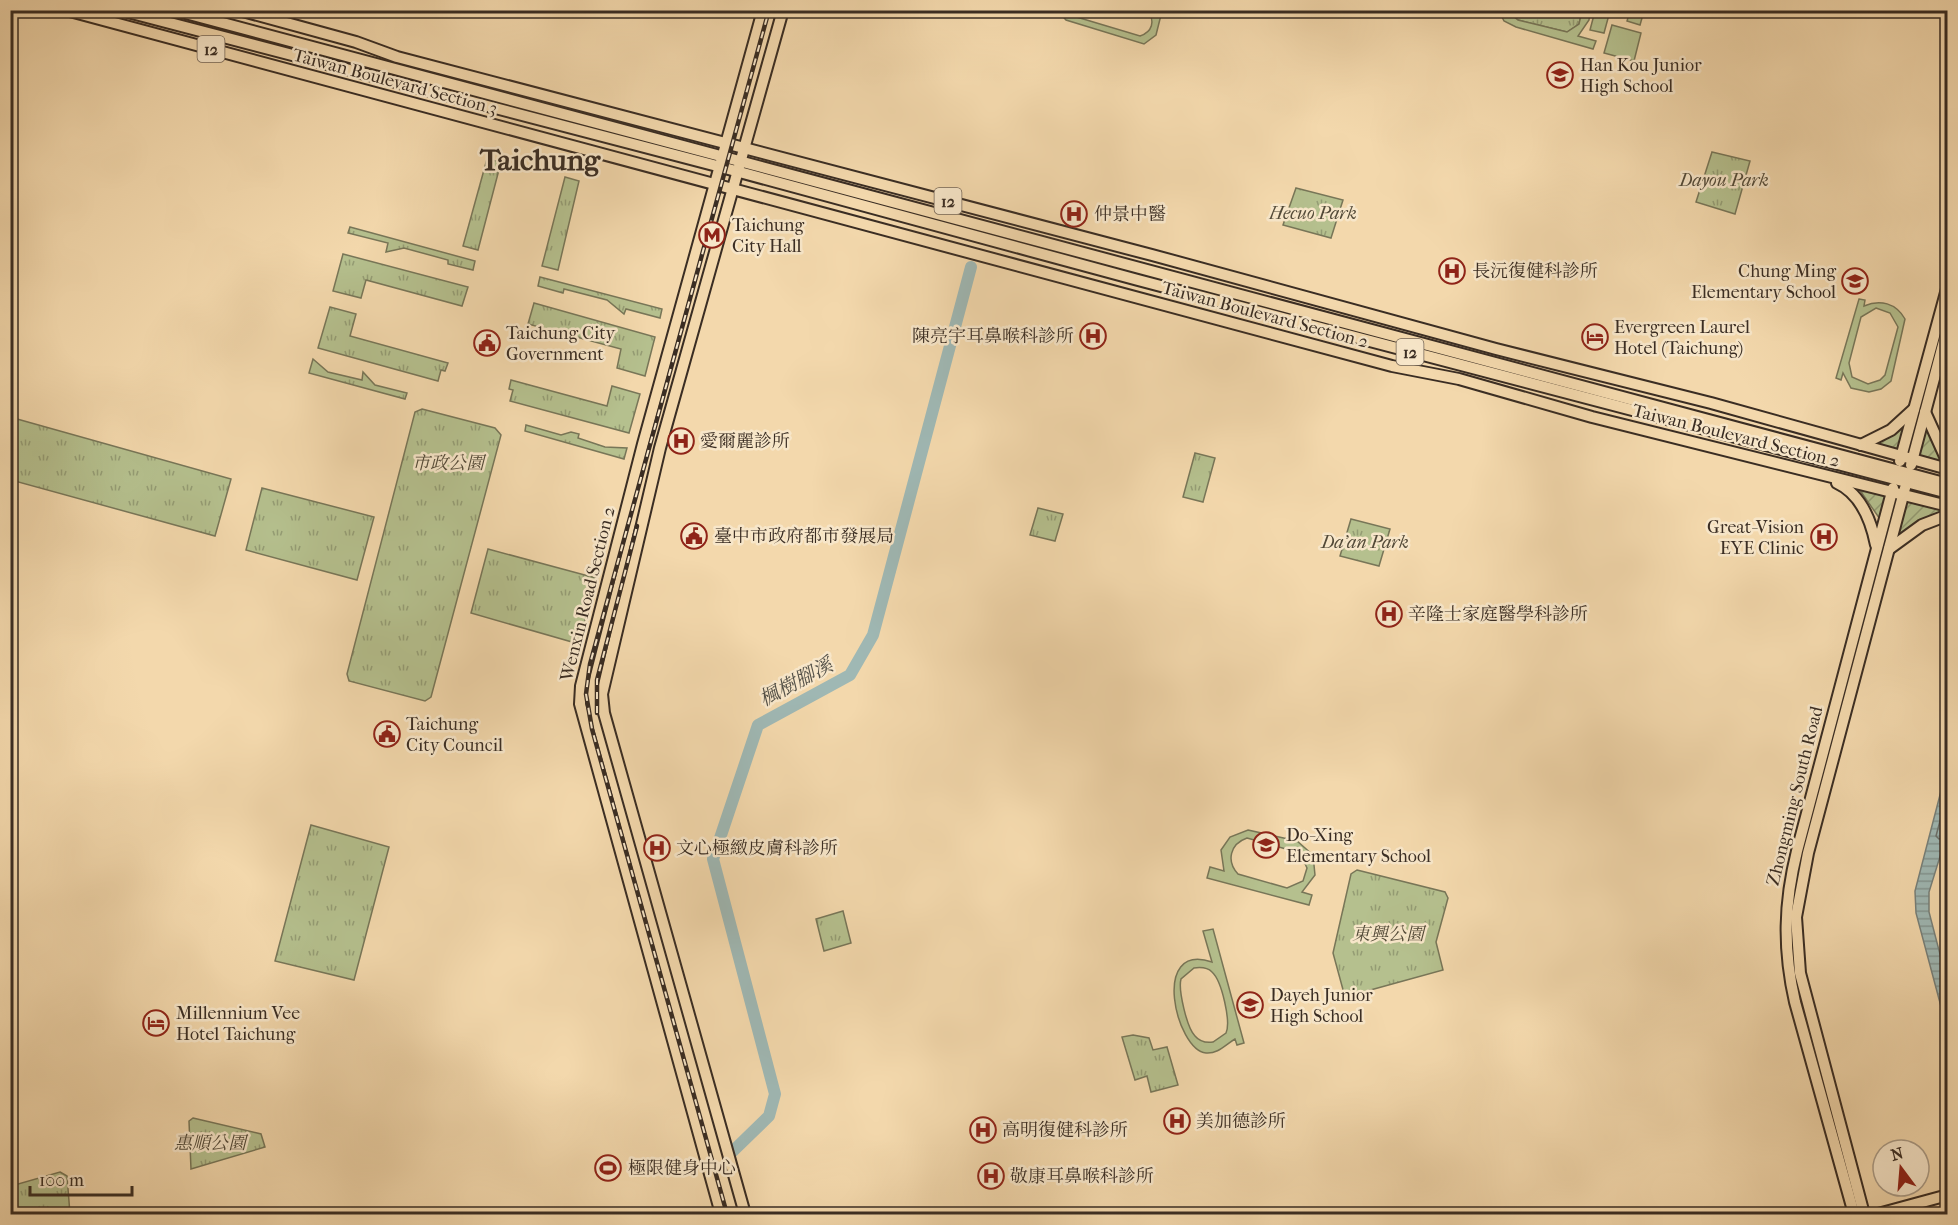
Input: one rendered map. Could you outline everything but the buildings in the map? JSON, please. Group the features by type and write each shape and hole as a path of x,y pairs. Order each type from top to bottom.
{"main road":[{"name":"Taiwan Boulevard Section 3","path":"66,10 716,186"},
{"name":"Taiwan Boulevard Section 3","path":"120,10 722,162"},
{"name":"Taiwan Boulevard Section 3","path":"174,10 722,162"},
{"name":"Taiwan Boulevard Section 3","path":"239,10 356,42 397,57 727,144"},
{"name":"Wenxin Road Section 2","path":"721,1215 580,704 581,686 624,516 763,10"},
{"name":"Wenxin Road Section 2","path":"745,1215 603,713 602,694 660,448 705,297 732,190 783,10"},
{"name":"Taiwan Boulevard Section 2","path":"727,144 1947,469"},
{"name":"Taiwan Boulevard Section 2","path":"722,162 1902,476 1947,493"},
{"name":"Taiwan Boulevard Section 2","path":"716,186 1392,366 1459,379 1601,419 1947,506"},
{"path":"1907,458 1914,409 1947,285"},
{"path":"1907,458 1925,412 1947,326"},
{"path":"1861,445 1891,430 1914,409"},
{"path":"1925,412 1947,463"},
{"name":"Zhongming South Road","path":"1854,1215 1789,976 1785,929 1787,895 1877,551 1907,458"},
{"path":"1812,471 1847,488 1857,498 1871,522 1877,551"},
{"name":"Taiwan Boulevard Section 2","path":"1902,476 1947,483"},
{"name":"Zhongming South Road","path":"1864,1215 1800,973 1796,917 1810,843 1889,549 1897,494"},
{"path":"1889,549 1922,525 1947,514"},
{"path":"1878,1215 1947,1195"}],"green space":[{"path":"1582,10 1579,24 1567,32 1518,20 1507,11"},
{"path":"1058,11 1065,11 1070,15 1140,36 1151,26 1152,22 1147,11 1162,11 1156,35 1144,44 1066,20"},
{"path":"1499,11 1507,11 1518,20 1567,32 1579,24 1582,11 1590,11 1589,20 1578,36 1596,41 1593,49 1516,27 1504,21"},
{"path":"1595,11 1610,11 1604,33 1590,30"},
{"path":"1630,11 1644,11 1640,25 1627,21"},
{"path":"1612,25 1641,33 1634,61 1604,53"},
{"name":"Dayou Park","path":"1712,152 1750,161 1735,214 1696,202"},
{"path":"487,159 501,162 478,250 463,246"},
{"path":"565,177 579,181 558,270 542,266"},
{"name":"Hecuo Park","path":"1296,188 1343,200 1331,238 1283,225"},
{"path":"350,227 475,261 473,270 448,264 448,260 404,248 386,252 388,243 348,233"},
{"path":"343,254 468,287 462,306 366,280 361,298 333,291"},
{"path":"540,277 662,309 660,318 626,309 624,314 607,300 564,289 563,293 538,286"},
{"path":"1859,299 1865,300 1864,306 1882,303 1897,309 1905,319 1891,381 1881,389 1869,392 1851,388 1843,373 1841,380 1836,378","holes":["1876,308 1890,313 1898,327 1885,375 1880,380 1868,384 1852,377 1849,363 1861,317"]},
{"path":"534,303 655,337 645,376 617,368 621,349 528,324"},
{"path":"330,307 356,314 350,336 448,363 445,371 441,370 438,381 318,348"},
{"path":"313,359 328,372 362,380 363,372 375,385 407,393 405,399 309,373"},
{"path":"511,380 607,406 612,386 640,394 629,433 510,401 513,390 509,389"},
{"name":"市政公園","path":"422,409 495,428 501,435 431,697 425,701 349,681 347,674 415,412"},
{"path":"1910,413 1899,454 1858,441"},
{"path":"10,417 231,479 215,536 11,480"},
{"path":"1925,419 1947,467 1916,456"},
{"path":"526,425 561,435 571,432 579,434 578,438 605,447 627,448 624,459 525,431"},
{"path":"1195,453 1215,458 1203,502 1183,497"},
{"path":"1857,486 1889,494 1882,522"},
{"path":"262,488 374,517 357,580 246,550"},
{"path":"1905,498 1947,508 1947,512 1893,544"},
{"path":"1038,508 1063,514 1055,541 1030,535"},
{"name":"Da’an Park","path":"1351,519 1390,529 1379,566 1340,556"},
{"path":"488,549 596,578 579,644 471,613"},
{"path":"311,825 389,847 354,980 275,961"},
{"path":"1248,830 1297,841 1313,855 1315,875 1302,892 1312,895 1309,905 1207,878 1210,867 1224,871 1221,850 1230,837","holes":["1247,838 1300,853 1307,868 1303,881 1287,888 1238,874 1231,858 1237,844"]},
{"name":"東興公園","path":"1357,870 1445,892 1448,898 1436,942 1443,970 1345,997 1333,953 1351,874"},
{"path":"843,911 851,943 824,951 816,919"},
{"path":"1213,929 1244,1043 1237,1045 1235,1039 1218,1051 1210,1053 1195,1047 1186,1035 1178,1017 1174,998 1175,981 1181,967 1193,960 1212,962 1203,931","holes":["1194,968 1206,968 1212,972 1225,1002 1226,1033 1213,1042 1203,1042 1195,1036 1184,1009 1181,979"]},
{"path":"1133,1035 1149,1038 1153,1050 1167,1047 1178,1085 1151,1092 1147,1076 1135,1080 1122,1037"},
{"name":"惠順公園","path":"193,1118 261,1134 265,1147 191,1169 189,1121"},
{"path":"60,1172 67,1176 70,1214 11,1214 11,1186"},
{"path":"1947,1205 1947,1214 1916,1214"}],"water":[{"path":"1947,768 1947,834 1929,892 1929,912 1947,981 1947,1029 1916,913 1915,891"}],"waterway":[{"name":"楓樹腳溪","path":"732,1152 769,1116 775,1094 713,859 758,725 850,675 873,635 971,267"}],"railway":[{"path":"727,1214 592,729 586,694 590,664 769,10"},
{"path":"597,713 597,680 637,526"}],"place":[{"name":"Han Kou Junior High School","path":"1560,75"},
{"name":"仲景中醫","path":"1074,214"},
{"name":"Taichung City Hall","path":"712,235"},
{"name":"長沅復健科診所","path":"1452,271"},
{"name":"Chung Ming Elementary School","path":"1855,281"},
{"name":"陳亮宇耳鼻喉科診所","path":"1093,336"},
{"name":"Evergreen Laurel Hotel (Taichung)","path":"1595,337"},
{"name":"Taichung City Government","path":"487,343"},
{"name":"愛爾麗診所","path":"681,441"},
{"name":"臺中市政府都市發展局","path":"694,536"},
{"name":"Great-Vision EYE Clinic","path":"1824,537"},
{"name":"辛隆士家庭醫學科診所","path":"1389,614"},
{"name":"Taichung City Council","path":"387,734"},
{"name":"Do-Xing Elementary School","path":"1266,845"},
{"name":"文心極緻皮膚科診所","path":"657,848"},
{"name":"Dayeh Junior High School","path":"1250,1005"},
{"name":"Millennium Vee Hotel Taichung","path":"156,1023"},
{"name":"美加德診所","path":"1177,1121"},
{"name":"高明復健科診所","path":"983,1130"},
{"name":"極限健身中心","path":"608,1168"},
{"name":"敬康耳鼻喉科診所","path":"991,1176"}],"district":[{"name":"Taichung","path":"540,160"}]}
